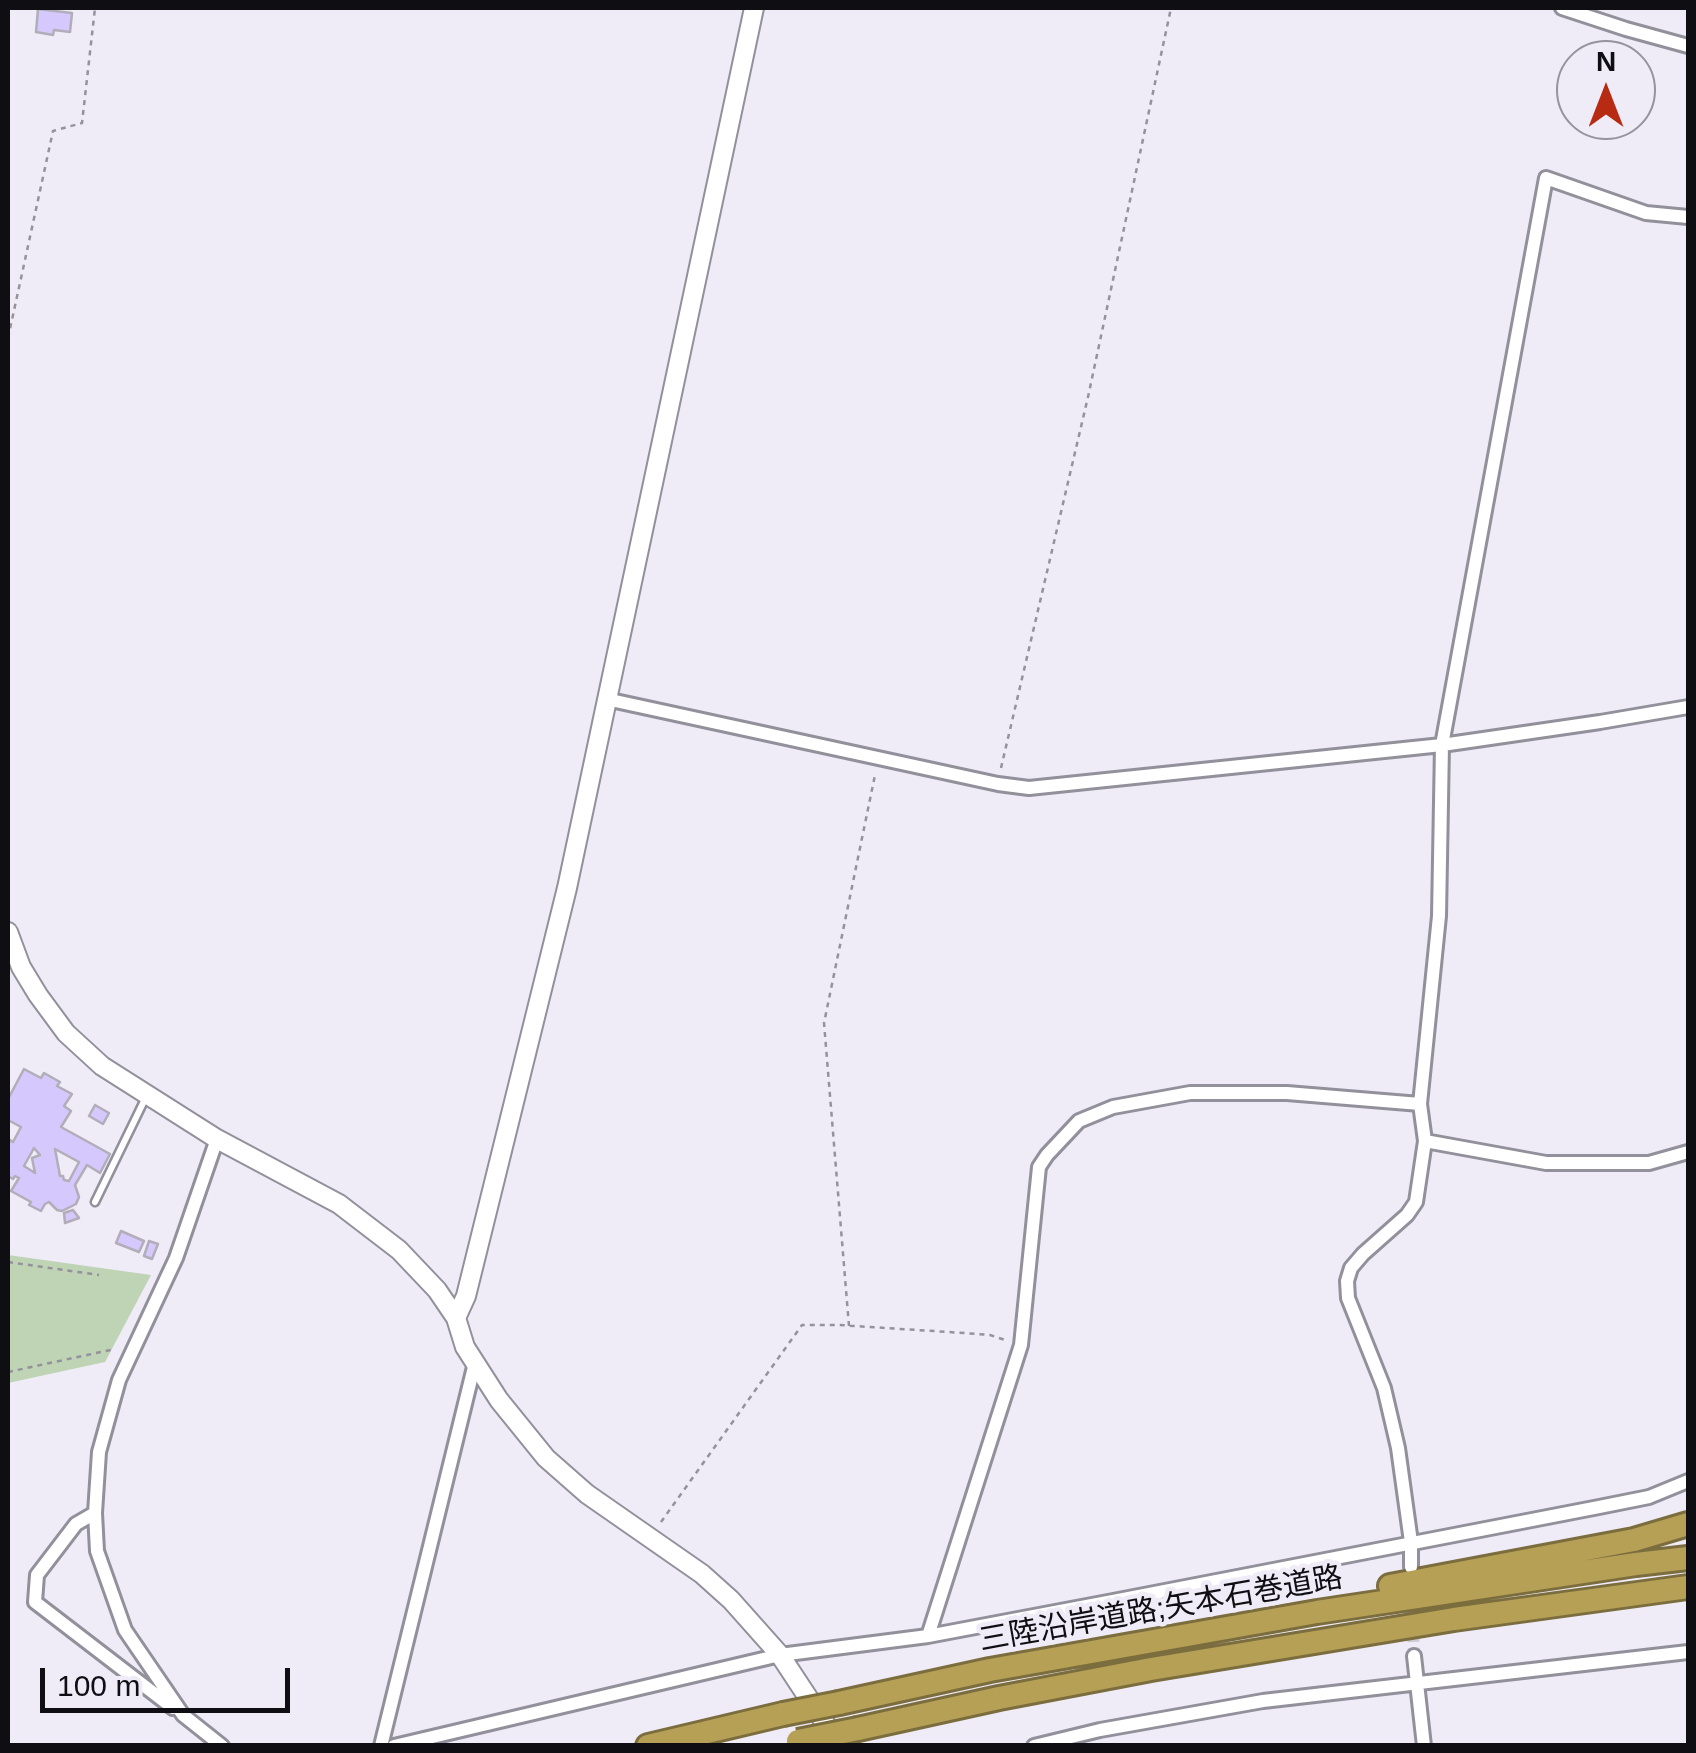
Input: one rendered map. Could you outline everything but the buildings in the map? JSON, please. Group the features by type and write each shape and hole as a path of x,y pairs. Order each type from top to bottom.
{"highway":[{"path":"1143,1642 1317,1600 1634,1540 1688,1524"},
{"name":"三陸沿岸道路;矢本石巻道路","path":"648,1746 990,1670 1143,1642 1317,1612 1688,1558"},
{"name":"三陸沿岸道路;矢本石巻道路","path":"788,1743 1151,1669 1454,1619 1684,1590"}],"street":[{"path":"456,1318 466,1296 558,925 754,8"},
{"path":"1562,8 1688,46"},
{"path":"1412,1567 1412,1542 1388,1403 1348,1298 1347,1281 1351,1268 1363,1254 1416,1202 1425,1142 1420,1104 1438,916 1442,746 1546,178 1646,213 1688,217"},
{"path":"606,698 1029,788 1442,746 1688,706"},
{"path":"8,932 21,967 38,995 66,1033 102,1066 218,1139 339,1204 399,1250 437,1290 456,1318 465,1347 498,1400 546,1458 587,1494 702,1574 731,1600 780,1655 840,1746"},
{"path":"928,1636 1021,1345 1038,1167 1047,1155 1079,1121 1113,1107 1190,1093 1287,1093 1420,1104"},
{"path":"183,1715 125,1630 97,1551 99,1452 119,1380 176,1258 218,1139"},
{"path":"1425,1142 1546,1164 1649,1163 1688,1152"},
{"path":"381,1746 475,1363"},
{"path":"394,1746 780,1655 928,1636 1649,1497 1688,1481"},
{"path":"96,1513 76,1524 37,1575 35,1602 222,1746"},
{"path":"1034,1746 1100,1730 1264,1702 1688,1652"},
{"path":"1414,1656 1424,1746"}],"lane":[{"path":"95,1202 146,1096"}],"path":[{"path":"8,338 53,131 82,123 96,8"},
{"path":"998,784 1172,8"},
{"path":"850,1326 824,1024 879,759"},
{"path":"8,1262 98,1275"},
{"path":"649,1539 802,1326 990,1335 1021,1345"},
{"path":"8,1372 136,1344"}],"green space":[{"path":"8,1255 151,1275 105,1362 8,1383"}],"tunnel":[{"path":"1412,1594 1414,1656"}]}
